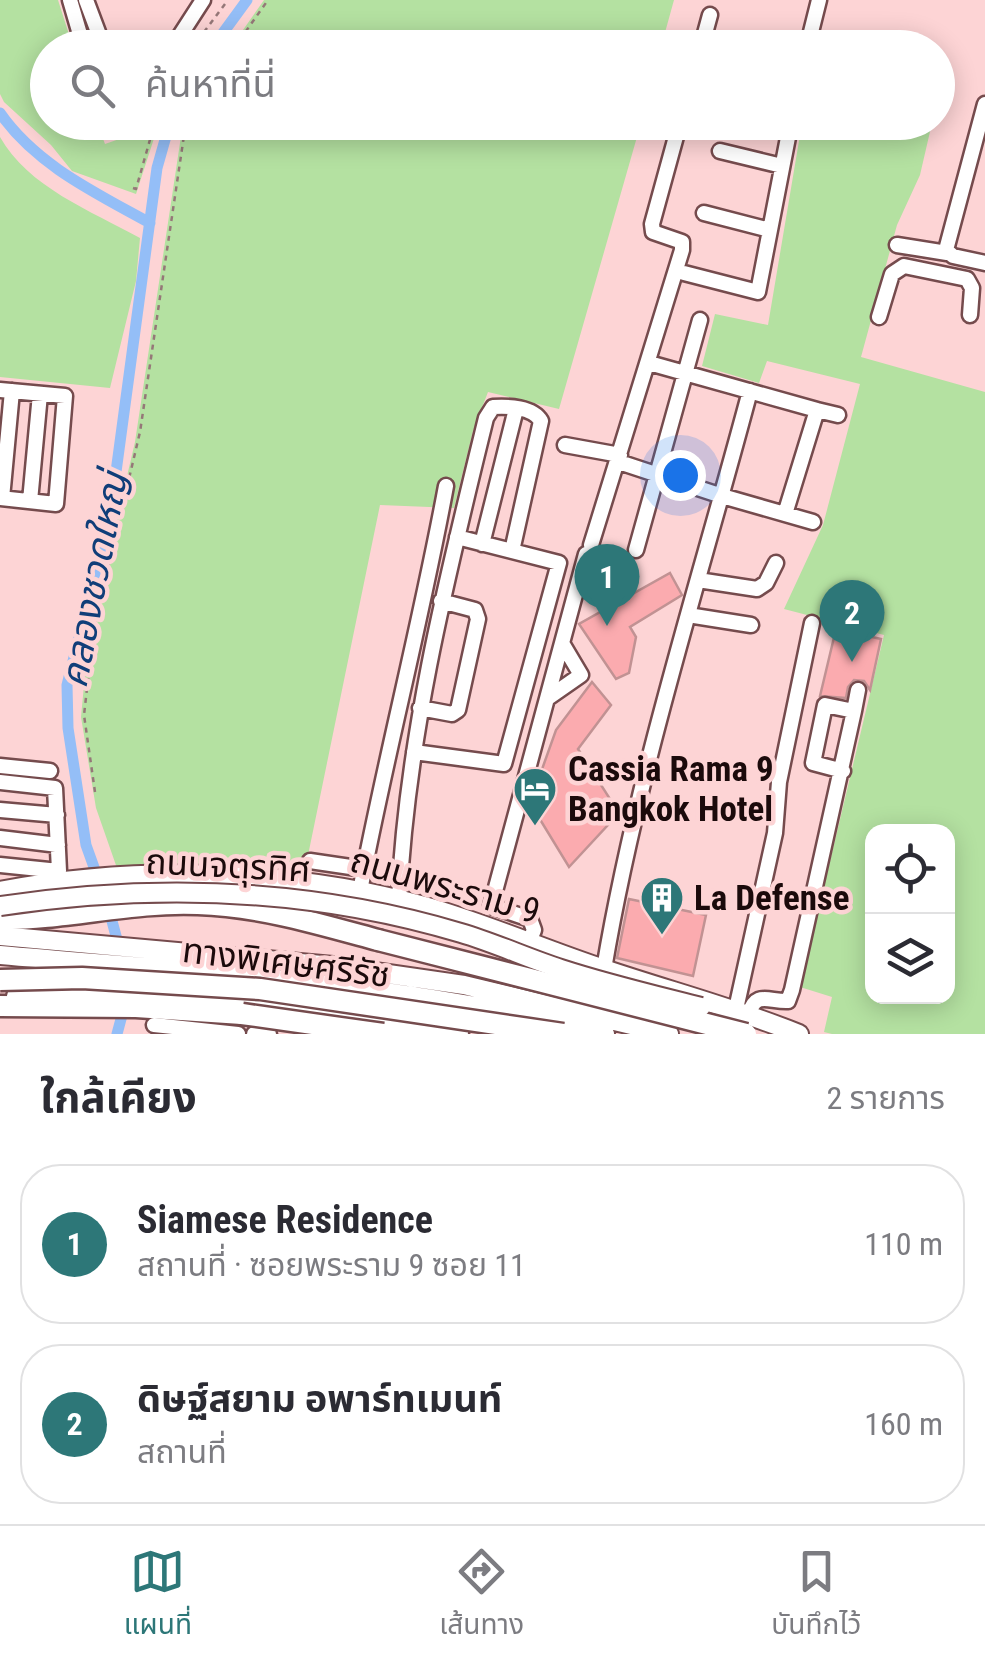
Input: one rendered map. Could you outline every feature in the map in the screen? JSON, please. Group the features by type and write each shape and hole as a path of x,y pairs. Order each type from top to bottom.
{"highway":[{"path":"2,919 194,904 236,906 744,1019"},
{"name":"ทางพิเศษศรีรัช","path":"0,980 116,980 260,989 562,1034"},
{"path":"411,996 459,1033"},
{"name":"ทางพิเศษศรีรัช","path":"0,1006 136,1007 459,1033"}],"main road":[{"name":"ถนนพระราม 9","path":"0,891 143,875 295,882 360,891 530,942 744,1019 797,1034"},
{"name":"ถนนจตุรทิศ","path":"2,919 157,892 260,894 353,906 461,933 559,968 797,1034"},
{"path":"2,919 44,941 411,996 605,1034"},
{"path":"0,955 333,966 464,985 668,1034"},
{"path":"579,1014 604,970"},
{"path":"0,996 217,1000 335,1012 394,1030"}],"street":[{"path":"70,0 79,30"},
{"path":"86,0 97,30"},
{"path":"180,30 190,7 203,0"},
{"path":"811,30 818,0"},
{"path":"706,30 710,15"},
{"path":"946,254 985,104"},
{"path":"530,942 534,930 530,919 490,906 589,549 682,250 682,242 653,232 652,224 675,140"},
{"path":"684,273 758,292 787,140"},
{"path":"720,151 782,166"},
{"path":"704,214 770,230"},
{"path":"904,266 902,246 985,263"},
{"path":"962,278 968,260"},
{"path":"879,317 892,274 904,266 967,279 972,288 970,315"},
{"path":"636,550 700,320"},
{"path":"649,363 838,415"},
{"path":"6,391 40,394 65,396 56,504 1,498 6,391"},
{"path":"604,970 619,882 750,391"},
{"path":"30,501 40,394"},
{"path":"399,900 402,836 420,708 441,601 493,407 516,408 537,415 541,422 512,552"},
{"path":"482,544 516,408"},
{"path":"786,514 817,410"},
{"path":"565,445 619,458 657,475 814,522"},
{"path":"360,891 390,737 426,596 446,486"},
{"path":"414,752 504,764 559,563 457,537"},
{"path":"698,580 757,588 766,583 776,563"},
{"path":"420,708 452,714 458,710 478,619 475,610 441,601"},
{"path":"688,615 751,625"},
{"path":"744,1019 775,833 778,782 812,623"},
{"path":"548,698 581,675 562,644"},
{"path":"744,1019 756,1000 763,996 788,1000 792,990 858,690"},
{"path":"843,771 813,763 825,705 854,711"},
{"path":"0,766 50,771"},
{"path":"0,782 56,788 59,871 0,866"},
{"path":"0,810 57,815"},
{"path":"0,838 58,845"},
{"path":"310,861 364,868"},
{"path":"331,1034 335,1012"},
{"path":"154,1025 238,1034"},
{"path":"254,1034 270,1034"}],"path":[{"path":"206,30 228,0"},
{"path":"247,30 268,0"},
{"path":"132,188 136,189 151,140"},
{"path":"95,792 84,715 94,626 140,432 183,140"}],"green space":[{"path":"0,0 58,0 68,30 30,30 30,126 0,94"},
{"path":"264,0 674,0 666,30 243,30"},
{"path":"0,137 12,155 44,184 140,238 136,281 110,388 0,377"},
{"path":"46,140 103,140 105,144 116,140 153,140 136,194 72,171"},
{"path":"180,140 636,140 559,409 488,392 473,431 454,508 380,505 305,870 118,871 96,808 81,717 88,643 135,442"},
{"path":"799,140 928,140 920,175 897,225 861,357 985,392 985,1034 824,1032 832,997 800,987 884,635 784,609 823,525 860,384 767,361 759,383 702,366 715,314 768,325"}],"building":[{"path":"670,573 682,595 630,627 636,637 629,673 616,679 579,624"},
{"path":"836,629 881,639 870,690 864,681 854,680 846,698 820,696"},
{"path":"592,682 611,705 578,749 619,813 569,867 530,803 556,730"},
{"name":"La Defense","path":"629,899 706,915 693,976 617,958"}],"waterway":[{"name":"คลองชวดใหญ่","path":"225,30 247,0"},
{"path":"0,113 49,163 150,223"},
{"name":"คลองชวดใหญ่","path":"100,884 86,845 68,728 67,685 111,509 157,168 165,140"},
{"name":"คลองชวดใหญ่","path":"108,906 120,951"},
{"name":"คลองชวดใหญ่","path":"117,1034 125,1004"}],"place":[{"name":"Siamese Residence","path":"607,626"},
{"name":"ดิษฐ์สยาม อพาร์ทเมนท์","path":"852,662"},
{"name":"Cassia Rama 9 Bangkok Hotel","path":"535,827"},
{"name":"La Defense","path":"662,936"}]}
